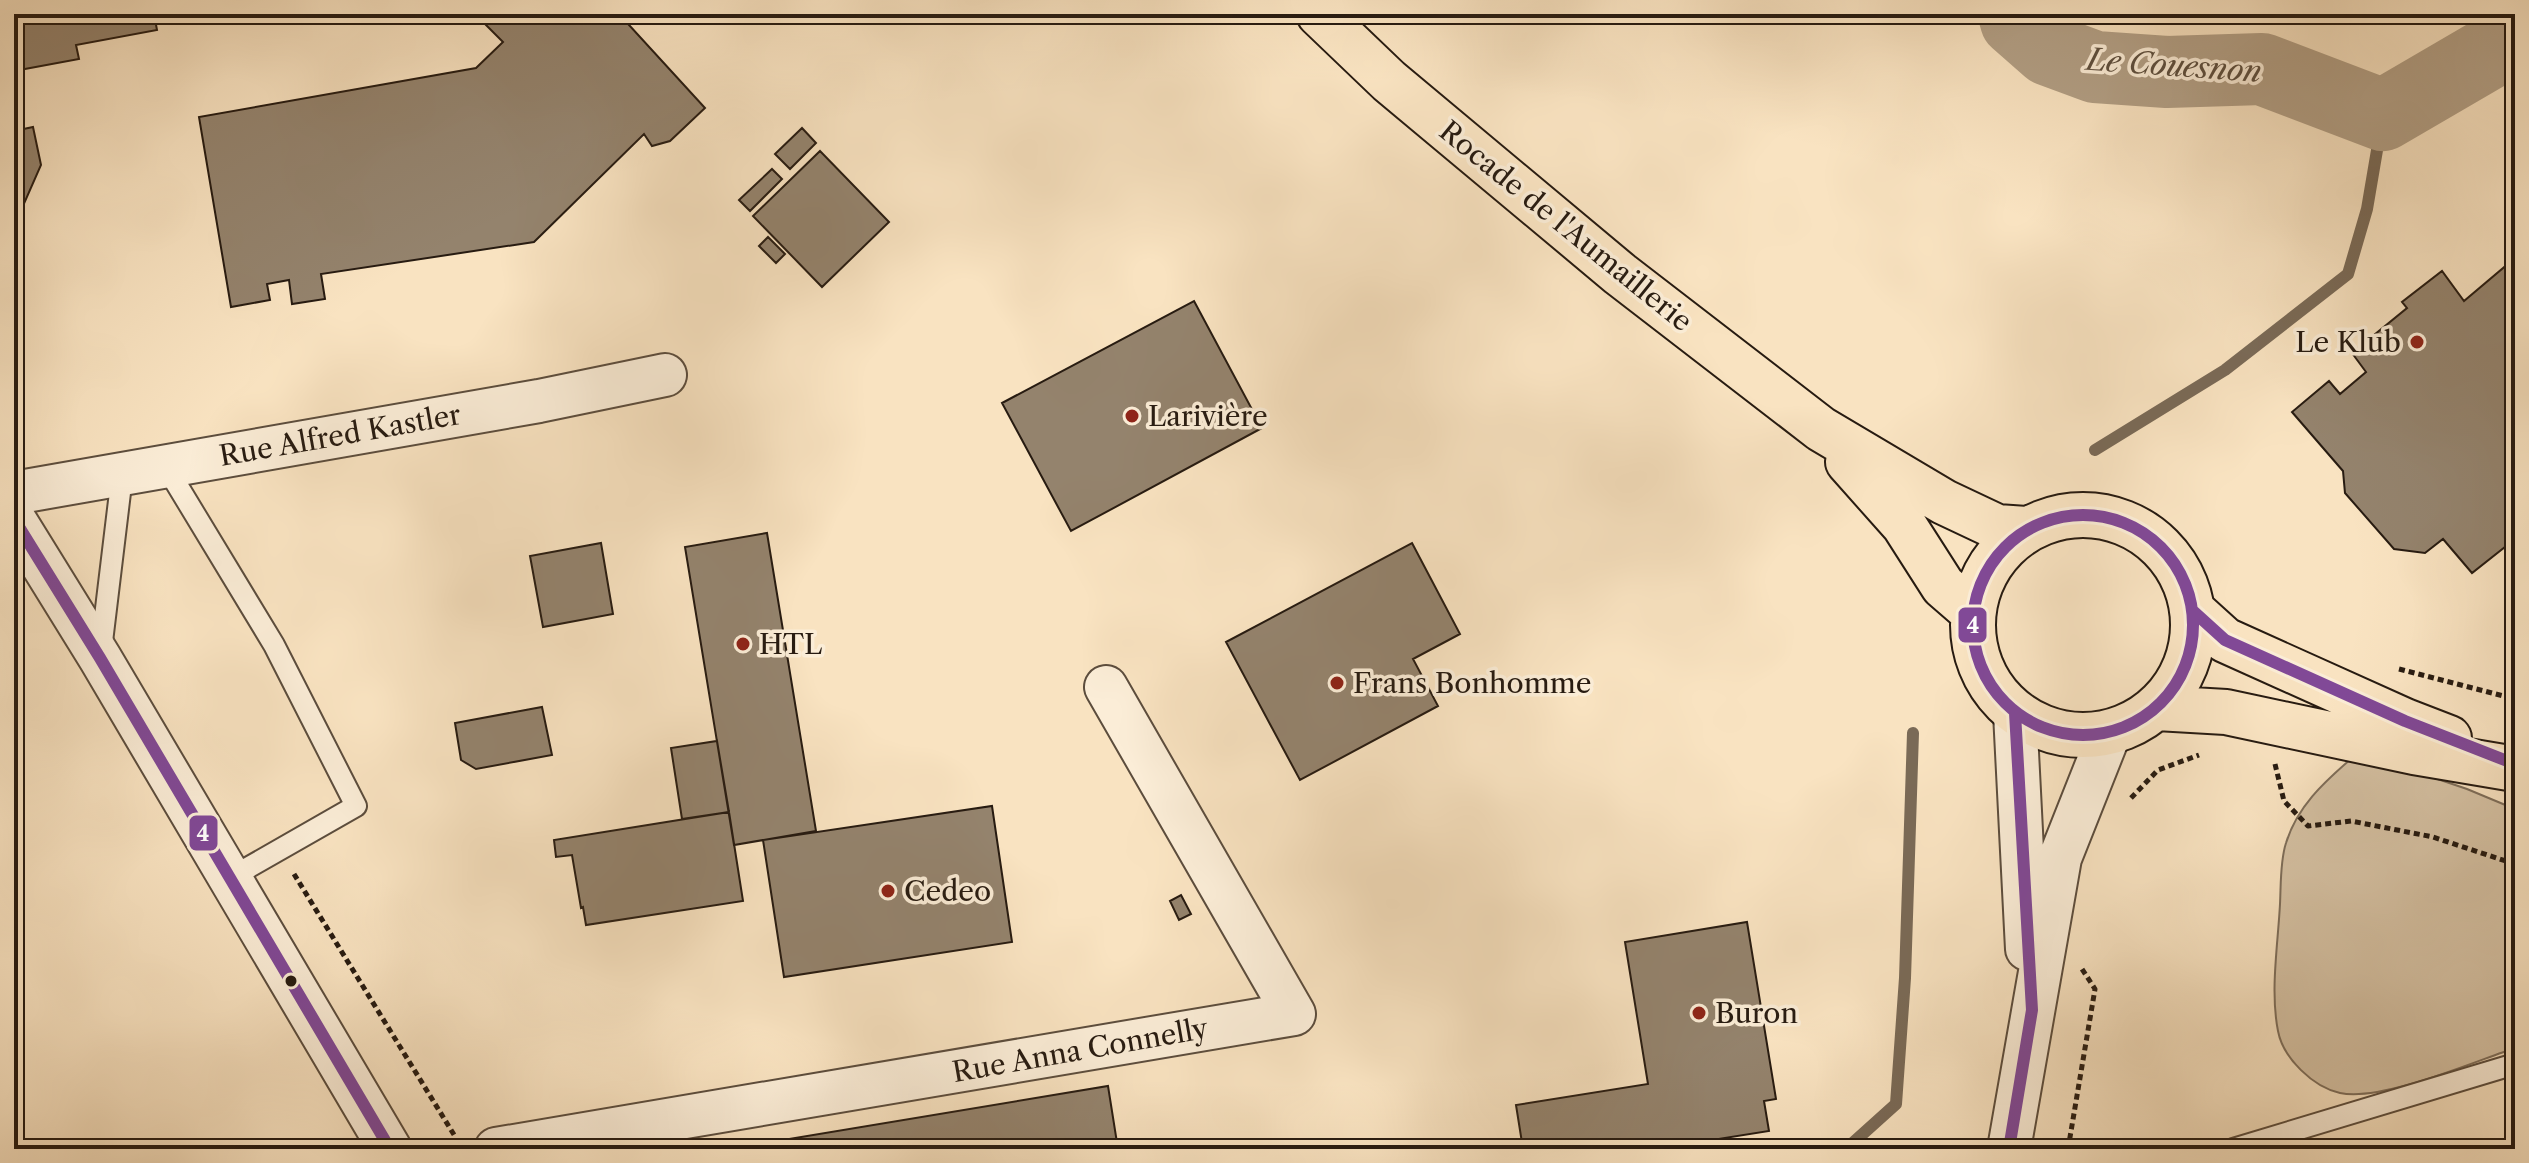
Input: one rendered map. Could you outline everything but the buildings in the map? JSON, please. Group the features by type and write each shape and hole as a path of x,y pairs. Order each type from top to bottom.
{"main road":[{"name":"Rocade de l'Aumaillerie","path":"1319,14 1389,81 1620,274 1821,429 1944,502 1997,527 2026,529"},
{"name":"Rocade de l'Aumaillerie","path":"1821,429 1904,525 1943,586 1973,612"},
{"path":"2096,514 2131,525 2162,546 2183,576 2193,611 2193,638 2187,664 2174,688 2157,708 2127,727 2110,732 2077,736 2045,729 2015,713 1990,685 1975,650 1973,612 1981,579 1999,551 2026,529 2060,516 2096,514"},
{"path":"2193,611 2225,640 2405,721 2515,766"},
{"path":"2157,708 2226,712 2414,752 2515,766"}],"street":[{"name":"Rue Alfred Kastler","path":"14,493 539,401 665,375"},
{"path":"14,519 100,658 390,1149"},
{"name":"Rue Anna Connelly","path":"496,1149 1294,1014 1106,687"},
{"path":"2015,713 2032,1010"},
{"path":"2009,1149 2060,858 2110,732"}],"lane":[{"path":"165,465 274,645 356,806 230,878"},
{"path":"100,658 122,476"},
{"path":"2233,1149 2515,1064"}],"path":[{"path":"2126,805 2158,770 2204,753"},
{"path":"2261,762 2275,764 2284,801 2308,826 2351,821 2433,837 2515,864"},
{"path":"280,850 463,1149"},
{"path":"2068,1149 2095,989 2079,965"}],"shaded area":[{"path":"2352,758 2402,767 2515,809 2515,1048 2427,1079 2379,1092 2358,1094 2340,1093 2320,1085 2293,1061 2278,1031 2275,1000 2281,873 2286,843 2304,807 2321,786"}],"waterway":[{"name":"Le Couesnon","path":"2014,14 2016,21 2049,50 2095,67 2167,72 2262,69 2383,115 2515,38"},
{"path":"2095,450 2225,370 2348,274 2367,209 2383,115"},
{"path":"1846,1149 1896,1104 1905,978 1913,733"}],"transit line":[{"name":"4","path":"2083,515 2125,523 2161,547 2185,583 2193,625 2185,667 2161,703 2125,727 2083,735 2041,727 2005,703 1981,667 1973,625 1981,583 2005,547 2041,523 2083,515"},
{"name":"4","path":"14,519 100,658 390,1149"},
{"name":"4","path":"2193,611 2225,640 2405,721 2515,764"},
{"name":"4","path":"2009,1149 2032,1010 2015,713"}],"place":[{"name":"Le Klub","path":"2417,342"},
{"name":"Larivière","path":"1132,416"},
{"name":"HTL","path":"743,644"},
{"name":"Frans Bonhomme","path":"1337,683"},
{"name":"Cedeo","path":"888,891"},
{"name":"Buron","path":"1699,1013"}]}
